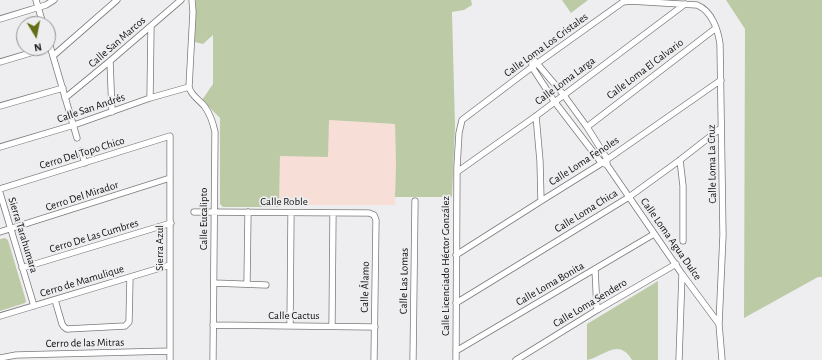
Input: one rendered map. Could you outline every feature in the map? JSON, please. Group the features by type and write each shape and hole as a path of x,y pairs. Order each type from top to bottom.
{"street":[{"path":"36,0 40,16"},
{"path":"0,20 38,8 54,0"},
{"path":"56,53 117,0"},
{"name":"Calle San Marcos","path":"65,98 181,0"},
{"path":"189,87 193,12 192,0"},
{"name":"Calle Loma Los Cristales","path":"460,127 462,120 532,67 623,2 694,4 703,8"},
{"name":"Calle Loma Larga","path":"457,172 536,116 563,94 685,4"},
{"name":"Calle Loma La Cruz","path":"703,8 716,28 720,44 724,235 719,324 722,360"},
{"path":"150,98 151,26"},
{"name":"Calle Loma El Calvario","path":"587,126 716,28"},
{"path":"0,62 19,56"},
{"path":"53,56 78,138"},
{"path":"110,61 112,112"},
{"name":"Calle Loma Agua Dulce","path":"538,63 587,126 605,163"},
{"name":"Calle Loma Agua Dulce","path":"532,67 554,101 605,163 682,274 719,324"},
{"name":"Calle Loma Fenoles","path":"456,255 541,201 605,163 721,80"},
{"name":"Calle San Andrés","path":"0,148 74,125 150,98 189,87"},
{"name":"Calle Eucalipto","path":"189,87 190,92 205,107 212,117 214,125 214,283 212,360"},
{"path":"0,106 63,88"},
{"path":"536,116 540,161 541,201"},
{"name":"Calle Licenciado Héctor González","path":"456,360 457,172 460,127"},
{"name":"Calle Loma Chica","path":"456,303 629,197 721,128"},
{"name":"Cerro Del Topo Chico","path":"0,189 170,136"},
{"name":"Sierra Azul","path":"170,136 170,360"},
{"path":"81,151 85,163"},
{"path":"680,160 683,186 683,241"},
{"name":"Cerro Del Mirador","path":"0,232 170,178"},
{"name":"Sierra Tarahumara","path":"0,193 34,306"},
{"name":"Calle Las Lomas","path":"413,360 415,201"},
{"name":"Calle Roble","path":"194,212 333,212 374,214"},
{"path":"247,284 248,212"},
{"path":"290,326 291,212"},
{"path":"332,326 333,212"},
{"name":"Calle Álamo","path":"374,214 376,220 374,360"},
{"name":"Cerro De Las Cumbres","path":"22,268 171,223"},
{"name":"Calle Loma Bonita","path":"456,351 654,234"},
{"name":"Calle Loma Sendero","path":"516,360 597,310 676,264"},
{"name":"Cerro de Mamulique","path":"0,316 170,265"},
{"path":"595,269 597,310"},
{"path":"679,360 682,274"},
{"path":"55,300 62,324 67,329 125,326 129,322 130,277"},
{"path":"214,283 266,285"},
{"name":"Calle Cactus","path":"213,325 375,327"},
{"name":"Cerro de las Mitras","path":"0,358 16,355 170,351"}],"shaded area":[{"path":"329,120 395,124 395,205 279,205 280,156"}],"green space":[{"path":"196,0 471,0 472,5 464,10 452,12 455,126 452,197 395,197 395,124 329,120 328,157 280,156 279,207 223,207 220,204 220,118 202,100 213,84 213,35 203,44 195,42"},
{"path":"562,0 588,0 571,13"},
{"path":"726,0 822,0 822,277 818,277 744,318 745,29"},
{"path":"5,238 8,240 26,301 25,303 0,311 0,239"},
{"path":"658,281 658,360 632,360 627,353 616,349 587,360 587,324"}]}
